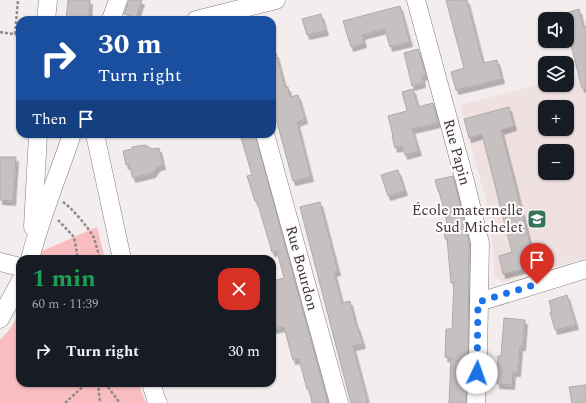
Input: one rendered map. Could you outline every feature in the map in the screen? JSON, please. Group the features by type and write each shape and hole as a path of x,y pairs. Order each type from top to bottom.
{"street":[{"path":"46,16 48,0"},
{"path":"112,16 118,0"},
{"path":"210,16 276,0"},
{"name":"Rue Papin","path":"416,0 464,177 480,243 476,403"},
{"path":"31,254 38,138"},
{"path":"31,254 71,138"},
{"path":"96,138 121,255"},
{"name":"Rue Bourdon","path":"267,138 339,403"},
{"path":"0,262 16,266"},
{"path":"478,302 586,269"},
{"path":"0,319 16,289"},
{"path":"152,387 156,402 158,403"}],"path":[{"path":"17,16 18,0"},
{"path":"0,32 15,34 16,23"},
{"path":"51,193 69,206 89,231 93,237 99,255"},
{"path":"44,213 53,216 74,237 77,255"},
{"path":"65,403 83,387"},
{"path":"98,387 100,403"},
{"path":"108,387 120,403"}],"shaded area":[{"path":"586,72 586,258 503,282 494,276 493,250 487,204 460,105 538,85 538,92 574,92 574,75"},
{"path":"97,227 104,255 39,255 40,252"},
{"path":"16,319 16,387 140,387 146,403 0,403 0,340 10,329"}],"building":[{"path":"68,0 90,0 89,16 66,16"},
{"path":"129,0 142,0 137,16 124,14"},
{"path":"446,0 467,0 483,63 497,60 502,79 456,90 451,72 464,68"},
{"path":"400,6 410,42 390,47 385,29 362,35 364,43 351,47 343,21"},
{"path":"579,9 583,27 586,26 586,88 582,88 572,48 574,48 574,12 569,12"},
{"path":"321,14 326,31 307,35 302,19"},
{"path":"418,49 426,75 422,76 423,83 412,86 404,53"},
{"path":"276,53 285,87 288,87 290,97 298,95 305,119 297,122 311,177 293,181 276,119"},
{"path":"413,89 418,107 433,103 438,123 412,129 419,151 405,155 402,146 395,148 388,116 407,111 402,92"},
{"path":"509,107 514,126 501,130 531,247 545,244 550,262 503,274 499,256 512,252 482,134 469,138 464,119"},
{"path":"241,138 256,138 328,403 312,403 299,359 293,360 284,327 276,328 276,280 284,278 277,251 272,252 257,201 255,201 247,176 252,175"},
{"path":"145,145 152,149 159,148 163,165 158,166 153,173 133,178 129,164 126,165 123,151 132,149 132,147"},
{"path":"0,157 16,157 13,201 0,200"},
{"path":"398,170 405,191 388,196 381,175"},
{"path":"453,176 469,240 466,403 449,403 451,358 445,357 446,329 452,329 454,282 451,283 447,239 445,239 444,228 448,227 435,180"},
{"path":"320,202 338,271 334,272 342,303 350,301 356,325 363,344 353,346 368,403 351,403 300,207"},
{"path":"567,295 576,325 555,330 550,312 552,312 549,301"},
{"path":"504,318 525,320 523,346 520,346 518,372 513,372 512,385 497,384 498,356 501,356"},
{"path":"586,385 586,403 572,403 569,387"}],"place":[{"name":"École maternelle Sud Michelet","path":"537,219"}],"route":[{"path":"477,373 478,302 537,284"}]}
